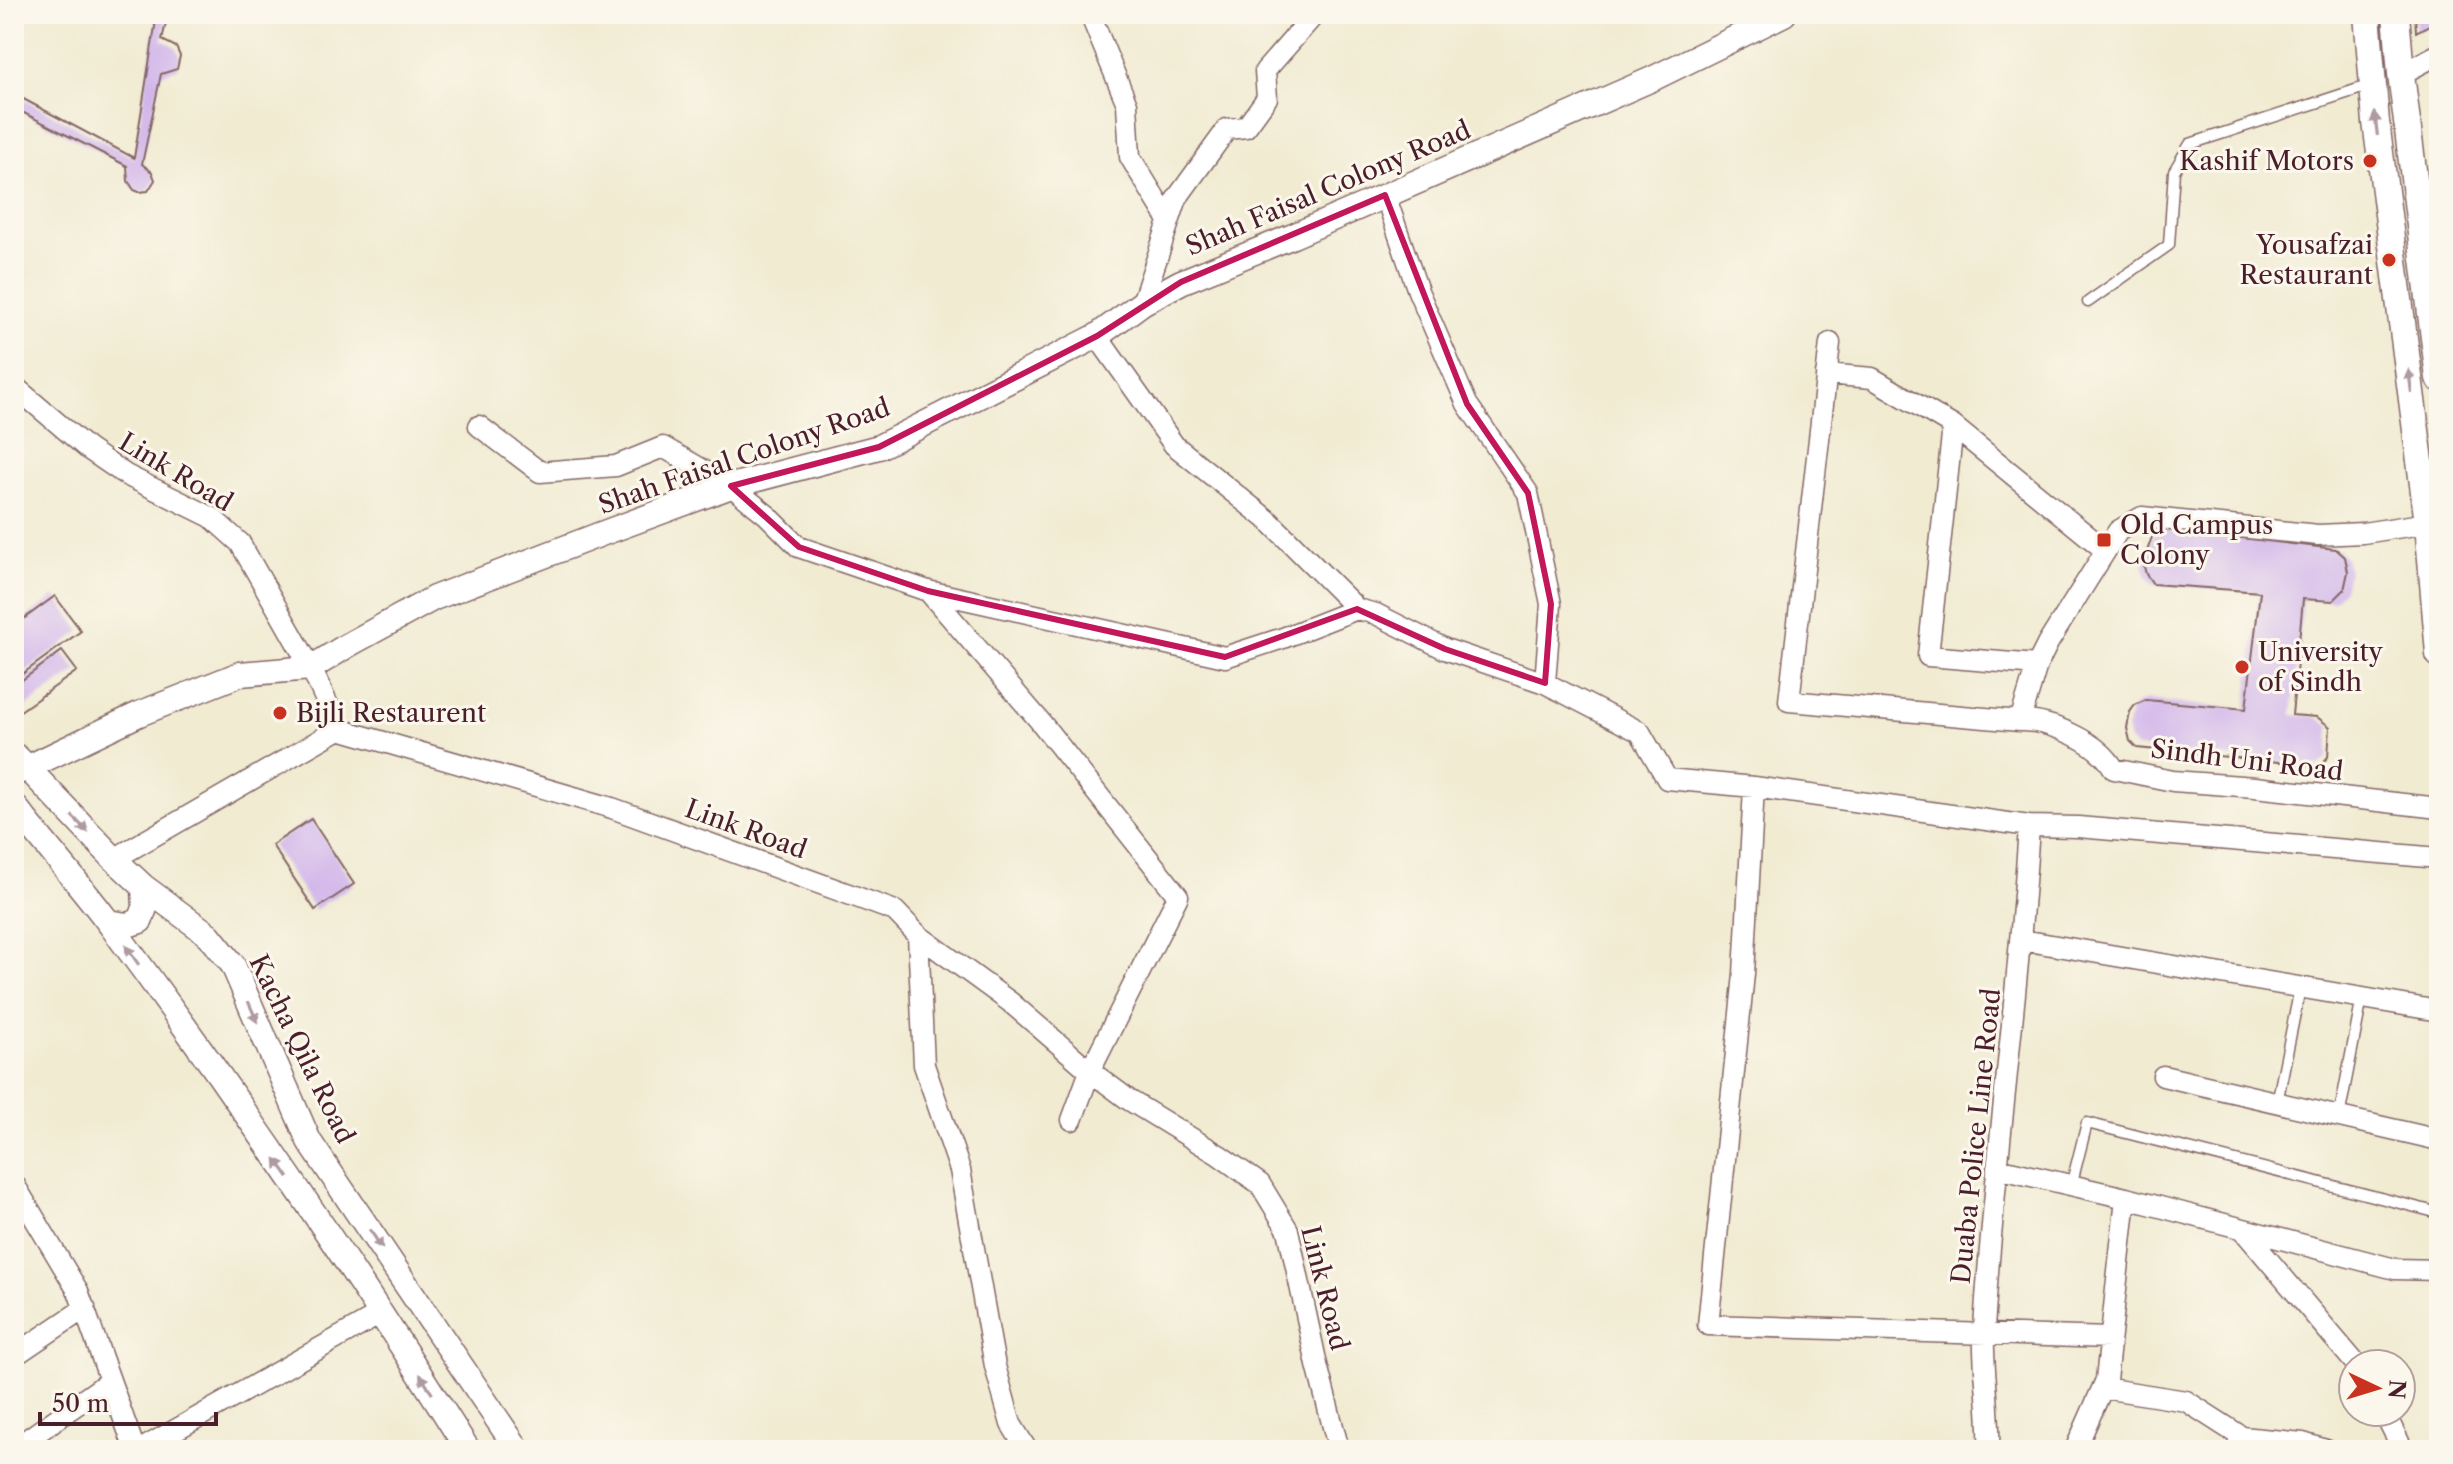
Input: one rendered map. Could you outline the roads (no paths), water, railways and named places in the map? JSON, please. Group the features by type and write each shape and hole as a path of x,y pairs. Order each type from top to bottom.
{"main road":[{"path":"2367,14 2373,85 2428,523 2439,654"},
{"path":"2396,14 2439,378"}],"street":[{"path":"1090,14 1127,104 1130,157 1168,219"},
{"path":"1142,303 1177,198 1227,129 1246,127 1267,98 1265,71 1315,14"},
{"name":"Shah Faisal Colony Road","path":"18,765 240,674 311,668 434,598 731,486 879,447 1097,336 1142,303 1181,282 1652,79 1784,14"},
{"path":"2401,74 2439,54"},
{"path":"1385,195 1418,291 1467,404 1528,493 1551,604 1545,683"},
{"path":"1097,336 1174,445 1269,521 1357,609 1376,614 1445,649 1545,683 1640,732 1667,779 1754,787 2029,826 2078,827 2439,858"},
{"path":"1830,343 1789,701 2020,721 2037,665 2105,550 2118,531 2142,517 2318,535 2363,533 2428,523"},
{"path":"1826,374 1872,378 1953,426 2105,550"},
{"name":"Link Road","path":"14,386 126,475 211,517 240,543 311,668 339,729 612,808 895,911 918,935 1010,1002 1090,1071 1129,1100 1260,1184 1288,1230 1339,1450"},
{"path":"479,426 540,472 616,466 663,447 731,486 767,515 799,547 928,591 1225,657 1357,609"},
{"path":"1953,426 1928,656 2037,665"},
{"path":"928,591 1039,720 1178,896 1090,1071 1072,1120"},
{"name":"Sindh Uni Road","path":"2020,721 2036,721 2061,730 2106,755 2114,769 2173,781 2439,808"},
{"path":"114,859 339,729"},
{"name":"Kacha Qila Road","path":"18,765 144,887 209,935 233,965 309,1141 518,1450"},
{"path":"1754,787 1744,974 1708,1325 2110,1338"},
{"path":"14,805 108,922 382,1313 468,1450"},
{"name":"Duaba Police Line Road","path":"1989,1450 1984,1333 1997,1168 2022,940 2029,826"},
{"path":"108,922 127,925 140,921 145,908 144,887"},
{"path":"918,935 924,1065 960,1170 995,1366 1011,1424 1027,1450"},
{"path":"2022,940 2439,1011"},
{"path":"2163,1076 2439,1140"},
{"path":"1997,1168 2126,1198 2395,1269 2439,1270"},
{"path":"14,1184 78,1291 137,1450 382,1313"},
{"path":"2075,1450 2106,1380 2126,1198"},
{"path":"2243,1230 2343,1348"},
{"path":"14,1356 85,1308"},
{"path":"14,1449 110,1381"},
{"path":"2103,1388 2186,1401 2239,1444 2303,1443 2326,1450"},
{"path":"2392,1428 2403,1450"}],"lane":[{"path":"2088,302 2169,245 2174,171 2190,144 2373,85"},
{"path":"2277,1103 2300,988"},
{"path":"2339,1117 2362,998"},
{"path":"2071,1186 2087,1123 2439,1213"}],"place":[{"name":"Kashif Motors","path":"2370,161"},
{"name":"Yousafzai Restaurant","path":"2389,260"},
{"name":"Old Campus Colony","path":"2104,540"},
{"name":"University of Sindh","path":"2242,667"},
{"name":"Bijli Restaurent","path":"280,713"}]}
